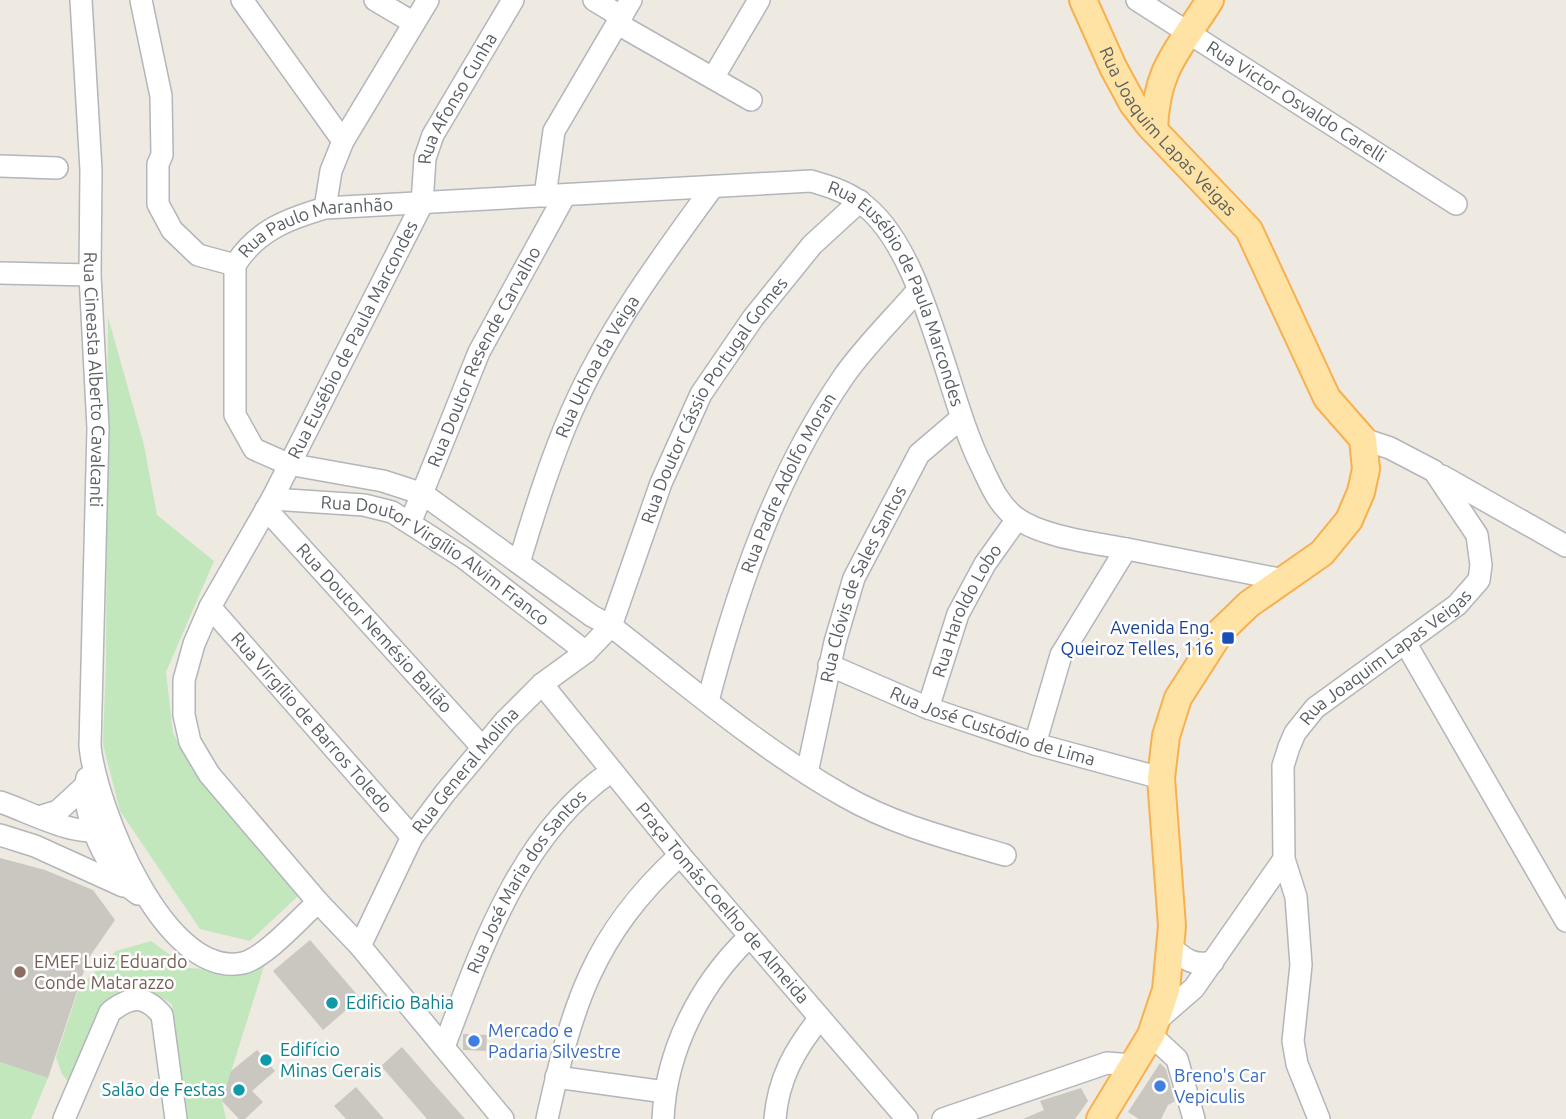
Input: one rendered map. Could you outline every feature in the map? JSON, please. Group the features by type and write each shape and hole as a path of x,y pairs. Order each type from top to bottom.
{"main road":[{"name":"Rua Joaquim Lapas Veigas","path":"1083,0 1133,104 1154,130 1249,230 1327,398 1363,439"},
{"path":"1154,130 1157,90 1164,71 1210,0"},
{"path":"1113,67 1146,77 1164,71"},
{"path":"1100,1119 1153,1028 1166,990 1171,947 1170,874 1161,778 1166,736 1178,698 1220,631 1240,613 1322,553 1349,520 1362,492 1366,469 1363,439"}],"street":[{"name":"Rua Cineasta Alberto Cavalcanti","path":"81,0 91,170 90,275 98,428 91,759 103,830"},
{"path":"141,0 162,107 158,204 172,230 198,255 236,265"},
{"path":"242,0 342,141"},
{"path":"375,0 414,23"},
{"path":"325,208 331,171 342,141 428,0"},
{"name":"Rua Afonso Cunha","path":"422,204 429,144 513,0"},
{"path":"594,0 624,14 666,54 751,100"},
{"path":"713,78 759,0"},
{"name":"Rua Victor Osvaldo Carelli","path":"1137,0 1456,204"},
{"path":"555,196 554,131 624,14"},
{"path":"0,166 57,168"},
{"name":"Rua Eusébio de Paula Marcondes","path":"503,1119 360,946 318,902 209,774 190,743 184,715 184,680 194,645 210,607 269,504 422,204 811,181 832,187 860,201 877,217 897,244 918,291 960,419 999,502 1017,519 1056,534 1284,580"},
{"name":"Rua Uchoa da Veiga","path":"519,563 571,413 608,341 657,263 712,188"},
{"name":"Rua Doutor Resende Carvalho","path":"411,521 480,352 555,196"},
{"name":"Rua Doutor Cássio Portugal Gomes","path":"611,626 661,483 701,394 753,318 787,276 813,245 860,201"},
{"name":"Rua Paulo Maranhão","path":"288,464 254,449 234,415 236,265 246,248 263,233 286,220 325,208 422,204"},
{"path":"0,273 90,275"},
{"name":"Rua Padre Adolfo Moran","path":"708,701 739,589 778,488 845,374 918,291"},
{"name":"Rua Clóvis de Sales Santos","path":"807,773 829,665 854,578 879,525 919,454 960,419"},
{"name":"Rua Joaquim Lapas Veigas","path":"1319,1119 1297,1064 1293,1041 1300,987 1301,940 1296,898 1284,859 1283,766 1295,733 1331,695 1406,644 1472,591 1479,580 1481,565 1477,535 1434,471 1390,448 1363,439"},
{"name":"Rua Doutor Virgílio Alvim Franco","path":"288,464 383,481 423,495 611,626"},
{"path":"1434,471 1566,546"},
{"name":"Rua Doutor Virgílio Alvim Franco","path":"269,504 364,505 392,512 411,521 464,558 586,652"},
{"name":"Rua Doutor Nemésio Bailão","path":"269,504 482,747"},
{"name":"Rua Haroldo Lobo","path":"928,708 958,614 985,564 1017,519"},
{"path":"1035,744 1061,655 1126,549"},
{"name":"Rua Virgílio de Barros Toledo","path":"210,607 412,837"},
{"path":"611,626 770,750 846,798 922,830 1005,855"},
{"name":"Rua General Molina","path":"360,946 412,837 482,747 542,684 586,652 611,626"},
{"path":"1406,644 1566,921"},
{"name":"Rua José Custódio de Lima","path":"829,665 928,708 1035,744 1161,778"},
{"name":"Praça Tomás Coelho de Almeida","path":"542,684 680,855 907,1119"},
{"name":"Rua Cineasta Alberto Cavalcanti","path":"91,759 85,786 103,830 131,890 150,902"},
{"name":"Rua José Maria dos Santos","path":"444,1046 478,956 522,870 570,810 597,781 612,771"},
{"path":"42,816 58,811 85,786"},
{"path":"0,802 67,827 103,830"},
{"path":"0,835 35,846 131,890"},
{"path":"35,846 113,851"},
{"name":"Rua Cineasta Alberto Cavalcanti","path":"113,851 150,902 193,950 232,963 244,963 257,957 318,902"},
{"path":"547,1119 574,1009 597,957 636,901 680,855"},
{"path":"1194,1119 1177,1059 1153,1028 1176,1006 1213,962 1284,859"},
{"path":"663,1119 671,1066 688,1021 719,969 749,937"},
{"path":"1171,947 1185,960 1199,965 1213,962"},
{"path":"64,1119 110,1012 125,1000 140,998 152,1003 162,1015 176,1119"},
{"path":"775,1119 779,1086 786,1069 820,1018"},
{"path":"943,1119 1107,1063 1133,1065"},
{"path":"556,1077 665,1092"}],"green space":[{"path":"108,317 144,445 157,515 214,561 166,672 173,733 192,768 298,896 250,941 200,929 120,811 103,744"},
{"path":"151,941 188,968 238,971 264,966 222,1101 226,1119 188,1119 172,1004 148,991 136,989 110,997 70,1084 62,1074 56,1057 79,988 116,951"},
{"path":"0,1062 48,1078 31,1119 0,1119"}],"building":[{"name":"EMEF Luiz Eduardo Conde Matarazzo","path":"0,858 45,870 93,890 115,920 88,959 48,1078 0,1062"},
{"path":"310,940 360,998 323,1030 273,971"},
{"name":"Mercado e Padaria Silvestre","path":"463,1034 487,1035 486,1051 463,1050"},
{"path":"402,1047 465,1119 427,1119 381,1066"},
{"path":"257,1050 275,1071 252,1091 263,1102 245,1119 239,1119 222,1101 231,1071"},
{"name":"Breno's Car Vepiculis","path":"1160,1063 1166,1069 1175,1101 1168,1105 1161,1119 1139,1119 1128,1112"},
{"path":"356,1087 384,1119 346,1119 334,1106"},
{"path":"1081,1088 1088,1101 1075,1119 1023,1119 1044,1110 1040,1101"}],"place":[{"name":"Avenida Eng. Queiroz Telles, 116","path":"1228,638"},
{"name":"EMEF Luiz Eduardo Conde Matarazzo","path":"20,972"},
{"name":"Edificio Bahia","path":"332,1003"},
{"name":"Mercado e Padaria Silvestre","path":"474,1041"},
{"name":"Edifício Minas Gerais","path":"266,1060"},
{"name":"Breno's Car Vepiculis","path":"1160,1086"},
{"name":"Salão de Festas","path":"239,1090"}]}
